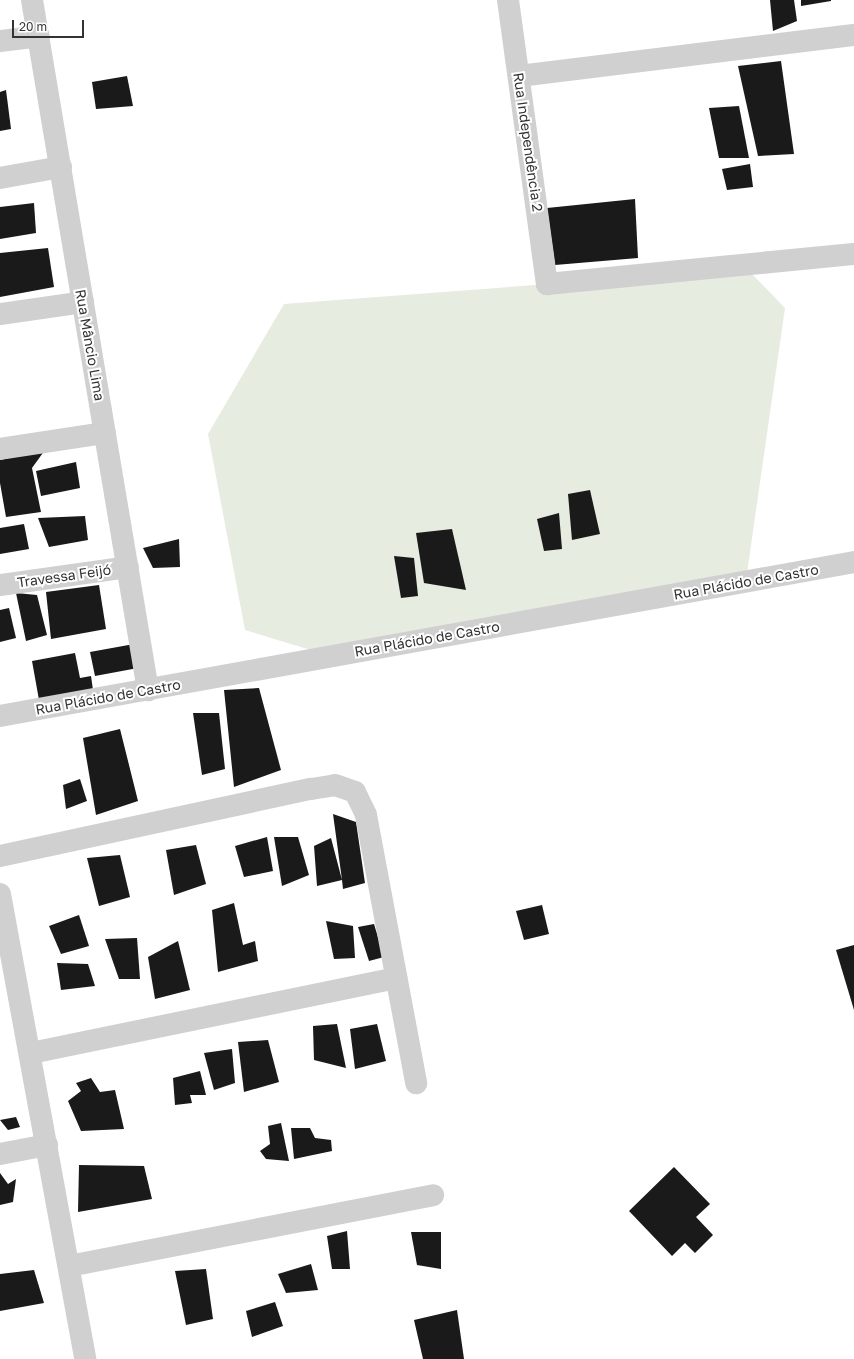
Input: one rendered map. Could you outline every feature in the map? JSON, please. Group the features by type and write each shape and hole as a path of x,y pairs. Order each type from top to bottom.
{"street":[{"name":"Rua Mâncio Lima","path":"32,0 148,690"},
{"name":"Rua Independência 2","path":"508,0 547,284 854,254"},
{"path":"519,76 854,35"},
{"path":"0,41 39,36"},
{"path":"0,178 60,167"},
{"path":"0,314 83,302"},
{"path":"0,450 105,433"},
{"name":"Rua Plácido de Castro","path":"0,716 854,562"},
{"name":"Travessa Feijó","path":"0,585 128,567"},
{"path":"0,856 335,786 355,792 366,815 416,1083"},
{"path":"0,894 5,943 31,1053 86,1359"},
{"path":"31,1053 396,978"},
{"path":"0,1154 47,1145"},
{"path":"69,1266 433,1195"}],"shaded area":[{"path":"752,274 785,308 747,573 327,655 245,630 208,434 284,304 614,279"}],"building":[{"path":"770,0 794,0 797,21 773,31"},
{"path":"801,0 831,0 831,1 801,6"},
{"path":"781,61 794,154 758,156 738,66"},
{"path":"127,76 133,106 96,109 92,82"},
{"path":"6,90 11,129 0,131 0,92"},
{"path":"739,106 749,158 719,158 709,108"},
{"path":"750,164 753,187 727,190 722,169"},
{"path":"635,199 638,258 555,265 547,208"},
{"path":"34,203 36,233 0,239 0,207"},
{"path":"48,248 54,287 0,297 0,253"},
{"path":"45,450 32,468 41,512 6,517 0,483 0,460"},
{"path":"76,462 80,488 41,496 36,471"},
{"path":"590,490 600,534 572,540 568,494"},
{"path":"559,513 562,549 544,551 537,519"},
{"path":"85,516 88,540 49,547 38,518"},
{"path":"24,524 29,549 0,554 0,528"},
{"path":"452,529 466,590 424,583 416,533"},
{"path":"179,539 180,567 153,568 143,548"},
{"path":"394,556 414,558 418,596 401,598"},
{"path":"99,585 106,629 51,639 46,592"},
{"path":"16,593 37,595 47,635 26,641"},
{"path":"9,608 16,638 0,642 0,610"},
{"path":"134,644 138,668 95,676 90,652"},
{"path":"75,653 80,678 91,676 93,690 39,700 32,661"},
{"path":"259,688 281,770 234,787 224,690"},
{"path":"193,713 219,713 225,769 202,775"},
{"path":"120,729 138,801 96,815 83,738"},
{"path":"80,779 87,801 66,809 63,785"},
{"path":"333,814 356,822 365,883 343,889"},
{"path":"267,837 273,871 244,877 235,846"},
{"path":"274,837 298,837 309,875 282,886"},
{"path":"331,838 342,880 317,886 314,846"},
{"path":"196,845 206,884 174,895 166,850"},
{"path":"120,855 130,897 99,906 87,858"},
{"path":"234,903 243,945 255,941 258,961 218,972 212,910"},
{"path":"542,905 549,934 524,940 516,911"},
{"path":"79,915 89,946 61,954 49,926"},
{"path":"326,921 353,926 355,958 334,959"},
{"path":"374,924 384,957 369,961 358,927"},
{"path":"137,938 140,979 119,979 105,939"},
{"path":"178,941 190,990 155,999 148,957"},
{"path":"854,945 854,1010 836,950"},
{"path":"57,963 88,964 95,986 61,990"},
{"path":"337,1024 346,1068 314,1060 313,1026"},
{"path":"377,1024 386,1061 355,1069 350,1029"},
{"path":"268,1040 279,1082 244,1092 238,1042"},
{"path":"232,1049 235,1083 214,1090 204,1053"},
{"path":"200,1071 206,1095 190,1095 192,1103 175,1105 173,1078"},
{"path":"91,1078 100,1092 115,1090 124,1129 81,1131 68,1101 81,1091 76,1083"},
{"path":"16,1117 20,1127 8,1130 0,1120"},
{"path":"281,1123 289,1161 266,1159 260,1151 270,1144 268,1126"},
{"path":"291,1128 310,1128 315,1138 331,1140 332,1151 294,1159"},
{"path":"79,1165 144,1166 152,1199 78,1212"},
{"path":"674,1167 710,1204 696,1217 713,1235 695,1253 685,1243 672,1256 629,1211"},
{"path":"0,1173 8,1184 16,1179 13,1202 0,1205"},
{"path":"347,1231 350,1269 332,1269 327,1236"},
{"path":"411,1232 441,1232 441,1269 417,1265"},
{"path":"311,1264 318,1290 286,1293 278,1274"},
{"path":"206,1269 213,1319 186,1325 175,1271"},
{"path":"34,1270 44,1303 0,1311 0,1274"},
{"path":"275,1302 283,1326 252,1337 246,1311"},
{"path":"457,1310 464,1359 423,1359 414,1320"}]}
